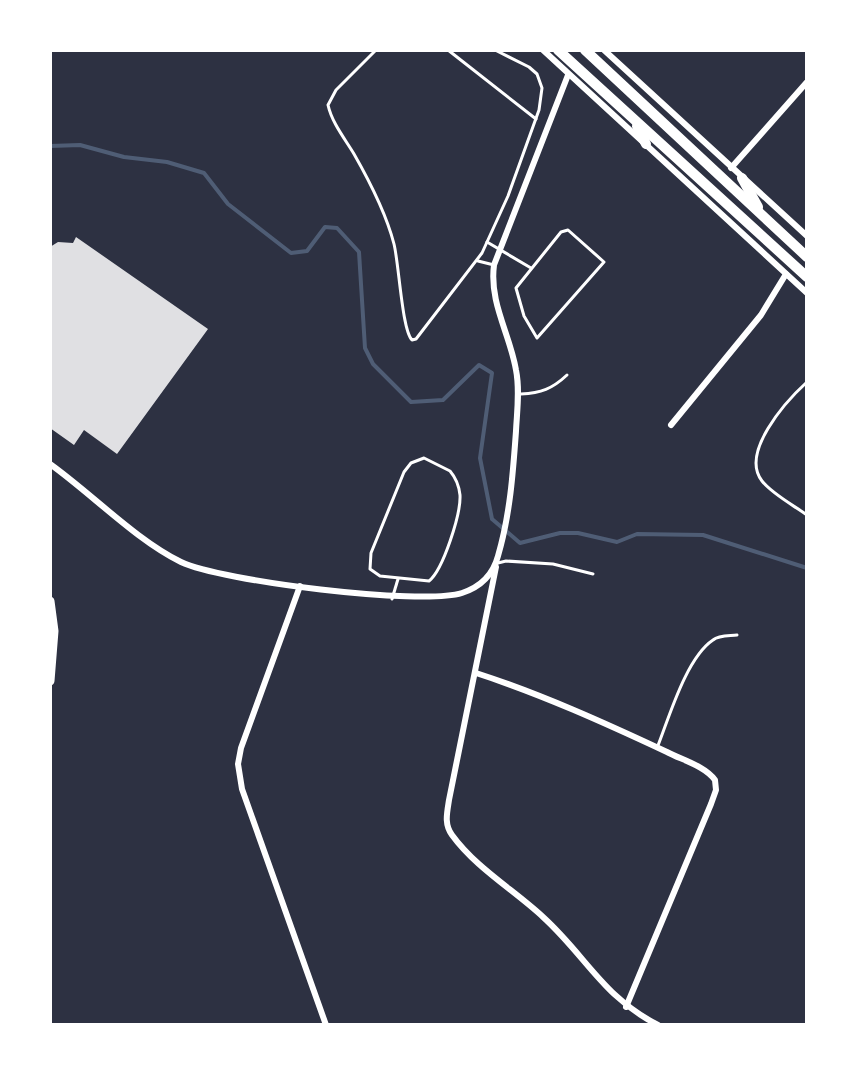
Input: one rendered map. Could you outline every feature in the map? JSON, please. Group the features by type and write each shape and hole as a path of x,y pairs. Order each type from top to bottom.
{"main road":[{"path":"558,50 807,277"},
{"path":"585,50 807,257"},
{"path":"629,115 646,144"},
{"path":"742,178 765,219"},
{"path":"50,601 54,631 50,681"}],"street":[{"path":"543,50 807,293"},
{"path":"604,50 807,236"},
{"path":"568,75 494,265 493,292 516,366 518,394 511,488 447,820 449,831 476,860 553,926 601,984 626,1007 658,1025"},
{"path":"731,168 807,85"},
{"path":"671,425 761,315 786,274"},
{"path":"50,464 163,552 210,572 392,597 430,596 462,593 484,581 497,562"},
{"path":"300,586 238,764 242,789 326,1025"},
{"path":"476,673 544,698 657,748 712,775 716,783 716,790 626,1007"}],"lane":[{"path":"376,50 336,90 328,105 388,226 398,265 409,338 416,339 487,242 508,196 536,119 541,100 541,80 529,67 495,50"},
{"path":"448,50 536,119"},
{"path":"568,230 604,262 537,338 524,316 516,291 531,268 561,232 568,230"},
{"path":"487,242 531,268"},
{"path":"476,261 494,265"},
{"path":"518,394 539,393 555,387 567,375"},
{"path":"807,382 793,395 757,447 754,466 763,483 807,515"},
{"path":"424,458 453,474 460,496 458,510 436,574 429,581 398,579 375,574 370,569 369,559 404,472 411,463 424,458"},
{"path":"497,562 553,564 593,574"},
{"path":"392,597 398,579"},
{"path":"657,748 688,673 701,652 715,638 737,635"}],"building":[{"path":"76,237 208,329 117,454 84,430 74,445 50,428 50,247 58,242 73,243"}],"waterway":[{"path":"50,146 80,145 124,157 167,162 204,173 228,204 291,253 307,251 325,227 337,228 359,252 365,348 373,364 411,402 443,400 479,365 492,373 480,458 492,519 520,543 560,533 578,533 617,542 637,534 703,535 807,568"}]}
